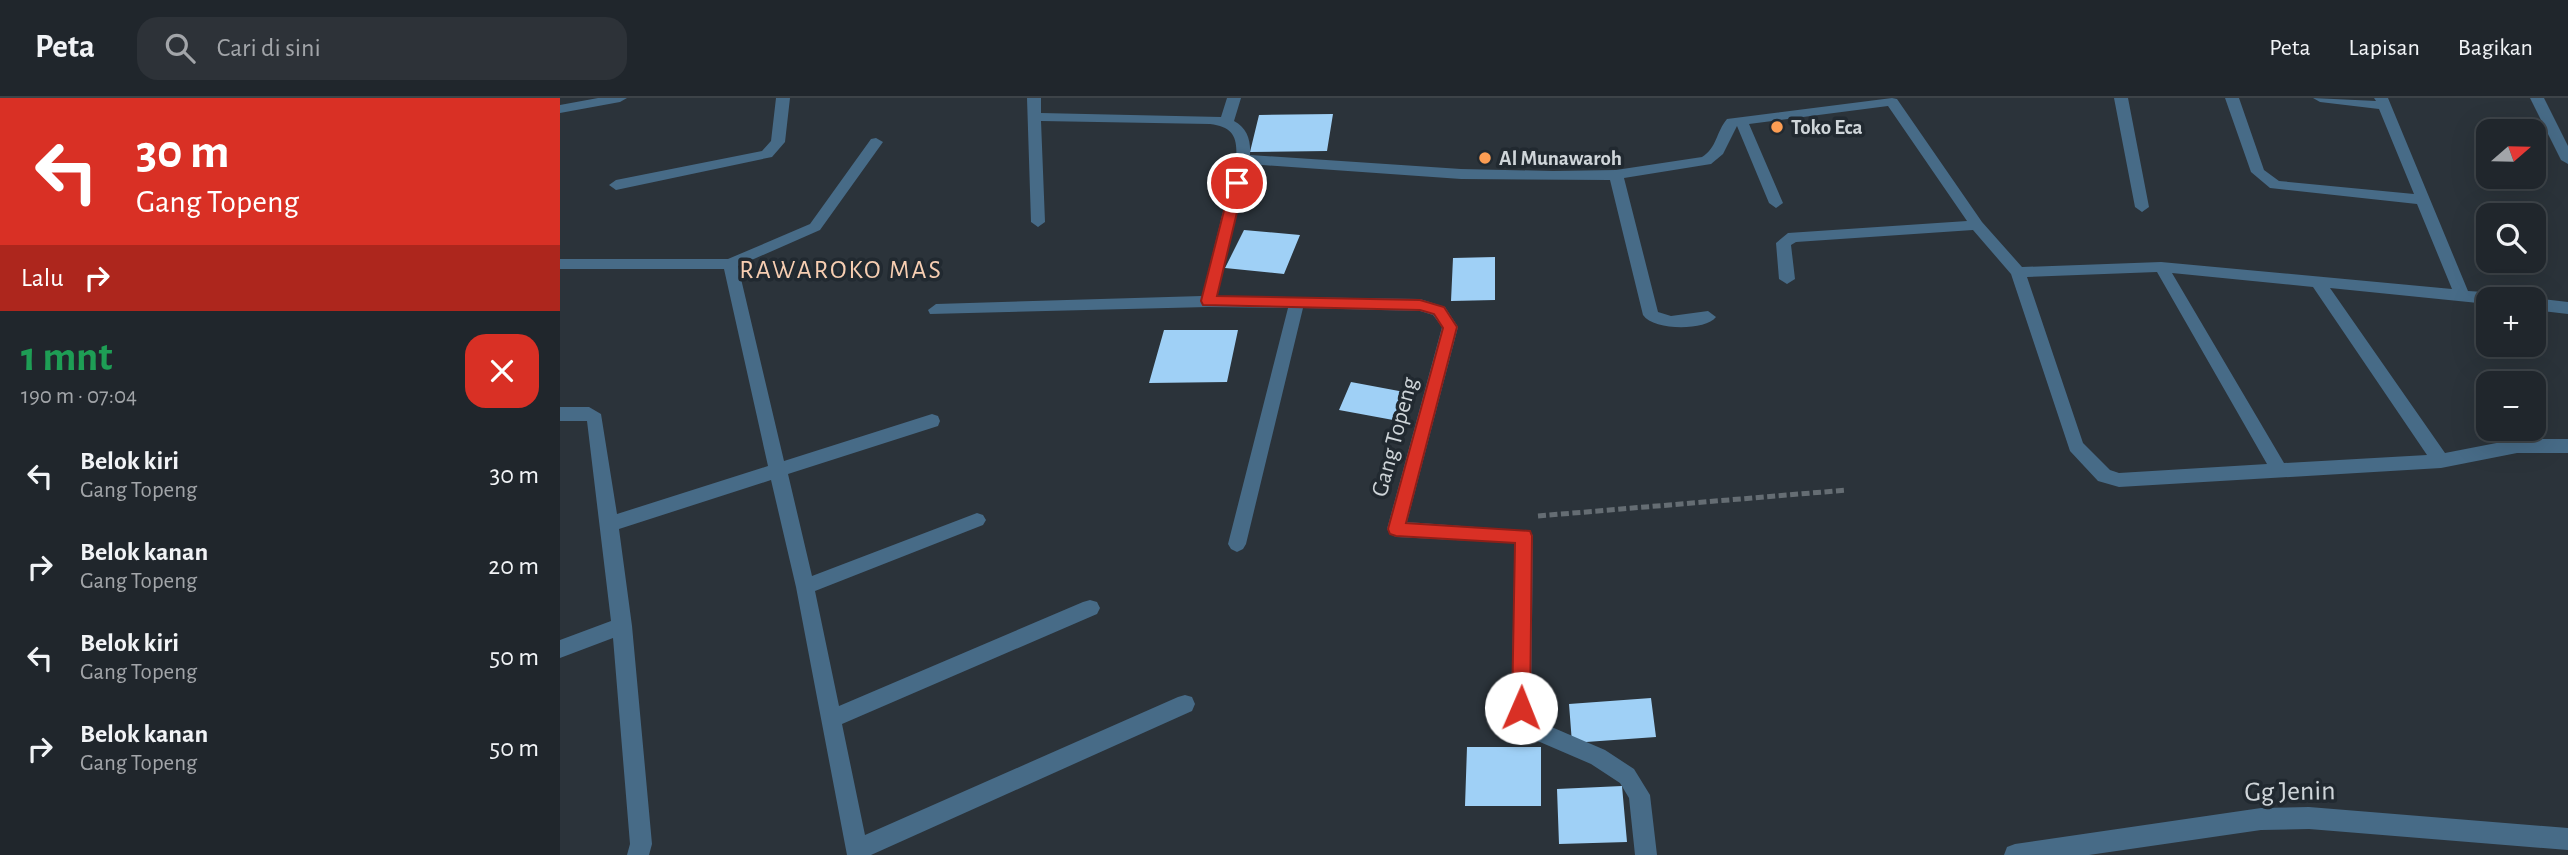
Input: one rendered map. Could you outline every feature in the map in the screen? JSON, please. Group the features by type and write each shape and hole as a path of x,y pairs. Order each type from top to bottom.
{"street":[{"path":"560,108 620,98"},
{"path":"616,185 767,154 778,142 783,98"},
{"path":"1034,98 1037,117 1038,222"},
{"path":"1227,121 1234,98"},
{"path":"2121,98 2142,207"},
{"path":"2232,98 2258,172 2264,180 2275,185 2423,200"},
{"path":"2320,98 2382,102 2462,295"},
{"path":"2537,98 2568,160"},
{"path":"1243,159 1461,174 1616,175 1706,161 1718,155 1723,147 1727,126 1731,122 1892,100 1977,225 2018,272 2076,446 2104,476 2119,480 2441,461 2516,446 2568,446"},
{"path":"1037,117 1227,121 1240,131 1245,143 1243,159 1208,301"},
{"path":"1741,120 1776,203"},
{"path":"560,264 730,264 815,228 876,142"},
{"path":"1616,175 1651,315 1657,320 1667,321 1708,317"},
{"path":"1787,279 1783,243 1793,237 1977,225"},
{"path":"730,264 806,587 858,853 1185,704"},
{"path":"2018,272 2161,267 2476,297"},
{"path":"2161,267 2280,471"},
{"path":"2317,281 2441,461"},
{"name":"Gang Topeng","path":"936,310 1208,301 1420,305 1439,311 1450,327 1396,529 1524,536"},
{"path":"1237,544 1297,303"},
{"path":"2546,305 2568,308"},
{"path":"560,414 589,413 595,419 611,524 622,626 641,844 638,855"},
{"path":"611,524 932,421"},
{"path":"806,587 977,520"},
{"path":"1524,536 1521,708 1533,729 1598,757 1627,776 1639,795 1646,855"},
{"path":"832,719 1090,608"},
{"path":"560,649 622,626"},
{"name":"Gg Jenin","path":"2015,855 2260,819 2309,818 2568,839"}],"path":[{"path":"1524,536 1530,516 1847,489"}],"building":[{"path":"1333,114 1327,151 1250,152 1259,115"},
{"path":"1244,230 1300,235 1284,274 1225,268"},
{"path":"1495,257 1495,300 1451,301 1453,258"},
{"path":"1164,330 1238,330 1227,382 1149,383"},
{"path":"1351,382 1415,394 1404,422 1339,410"},
{"path":"1651,698 1656,737 1572,743 1569,704"},
{"path":"1467,747 1541,747 1541,806 1465,806"},
{"path":"1622,786 1627,842 1559,844 1557,789"}],"place":[{"name":"Toko Eca","path":"1777,127"},
{"name":"Al Munawaroh","path":"1485,158"}],"district":[{"name":"RAWAROKO MAS","path":"841,270"}],"route":[{"path":"1237,183 1208,301 1420,305 1439,311 1450,327 1396,529 1524,536 1521,708"}]}
